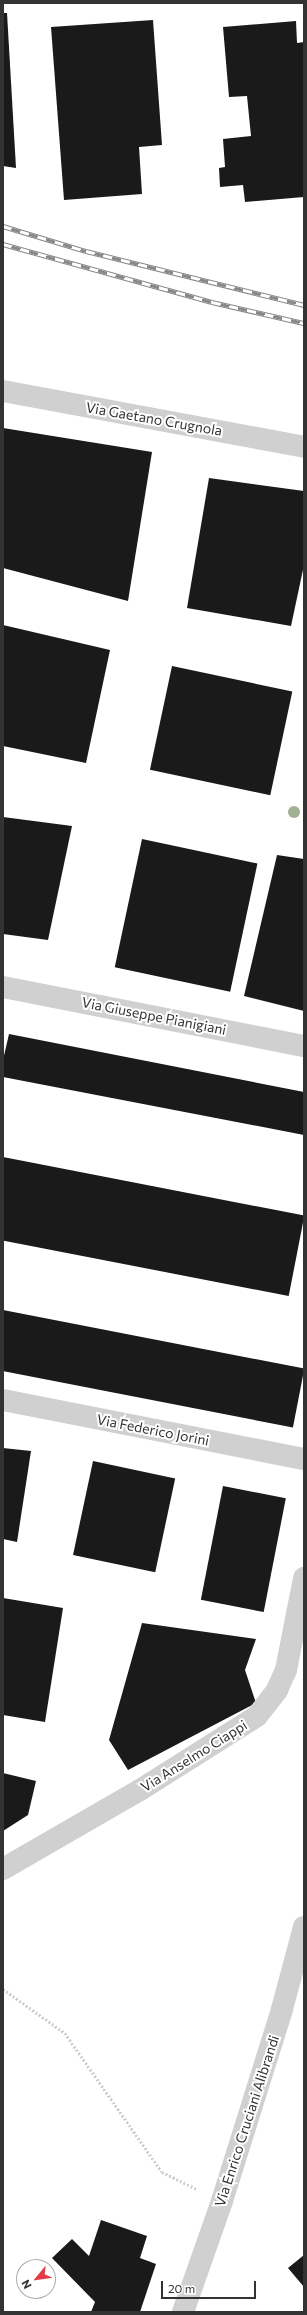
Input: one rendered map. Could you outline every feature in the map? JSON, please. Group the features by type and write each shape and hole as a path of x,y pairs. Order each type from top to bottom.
{"street":[{"name":"Via Gaetano Crugnola","path":"3,391 304,447"},
{"name":"Via Giuseppe Pianigiani","path":"3,987 304,1046"},
{"name":"Via Federico Jorini","path":"3,1400 304,1459"},
{"name":"Via Anselmo Ciappi","path":"3,1869 140,1790 257,1716 277,1690 286,1670 304,1578"},
{"name":"Via Enrico Cruciani Alibrandi","path":"183,2312 222,2202 282,2009 304,1927"}],"path":[{"path":"3,1989 65,2033 162,2172 222,2202"}],"building":[{"path":"3,13 7,13 16,168 3,166"},
{"path":"153,20 162,145 139,147 142,194 64,200 51,27"},
{"path":"296,21 297,43 304,42 304,197 245,202 243,185 220,187 219,168 225,167 223,139 251,136 247,96 229,97 223,27"},
{"path":"3,428 152,452 128,601 3,568"},
{"path":"209,478 304,491 304,565 291,626 187,608"},
{"path":"3,625 110,650 86,763 3,746"},
{"path":"172,666 292,692 270,795 150,770"},
{"path":"3,817 72,826 48,940 3,934"},
{"path":"142,839 257,864 230,992 115,967"},
{"path":"277,855 304,859 304,1011 244,996"},
{"path":"9,1034 304,1092 304,1135 3,1077 3,1060"},
{"path":"3,1157 304,1216 289,1296 3,1241"},
{"path":"3,1310 304,1369 293,1427 3,1371"},
{"path":"3,1448 31,1451 17,1542 3,1539"},
{"path":"93,1461 175,1478 155,1572 73,1555"},
{"path":"223,1486 286,1498 264,1612 201,1600"},
{"path":"3,1598 63,1608 45,1722 3,1715"},
{"path":"142,1623 256,1639 245,1670 256,1703 128,1770 109,1740"},
{"path":"3,1773 36,1781 28,1815 3,1831"},
{"path":"101,2220 147,2236 140,2258 156,2264 140,2312 91,2312 95,2302 56,2262 56,2259 52,2258 72,2239 89,2256"},
{"path":"304,2255 304,2287 288,2268"}],"railway":[{"path":"3,226 86,251 304,305"},
{"path":"3,244 212,302 304,323"}]}
